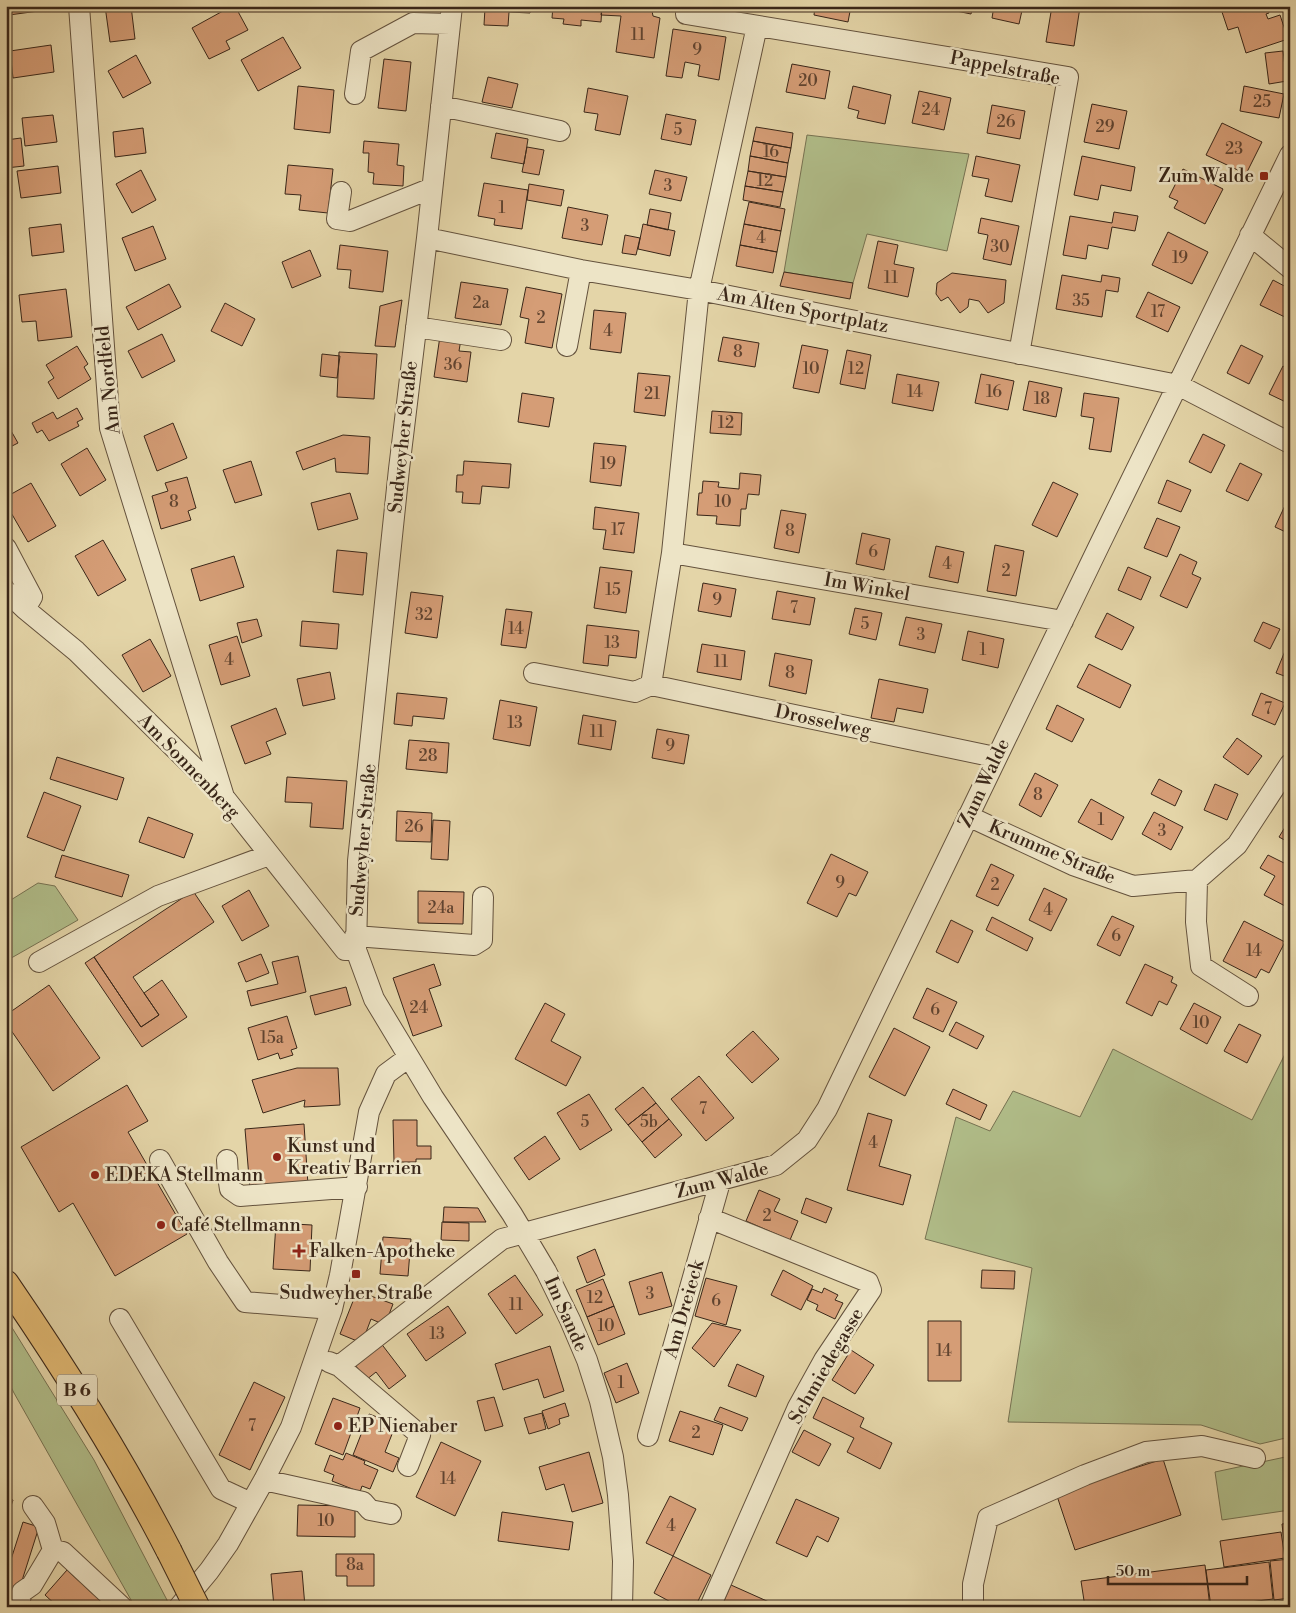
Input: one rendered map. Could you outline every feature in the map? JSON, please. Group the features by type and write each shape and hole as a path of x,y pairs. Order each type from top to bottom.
{"main road":[{"name":"B 6","path":"6,1283 83,1398 143,1500 197,1607"}],"street":[{"name":"Am Nordfeld","path":"79,6 110,428 224,797"},
{"name":"Pappelstraße","path":"686,14 1068,77 1019,354"},
{"path":"355,94 361,51 413,23 451,15"},
{"name":"Sudweyher Straße","path":"409,1057 374,999 356,943 358,861 399,469 427,238 451,15"},
{"path":"534,673 635,692 651,685 672,553 699,290 757,26"},
{"path":"441,106 560,130"},
{"name":"Zum Walde","path":"339,1366 502,1239 776,1166 807,1140 827,1109 995,757 1290,155"},
{"path":"341,192 337,219 350,221 432,188"},
{"path":"1250,235 1290,268"},
{"name":"Am Alten Sportplatz","path":"427,238 581,270 699,290 1178,384"},
{"path":"567,346 581,270"},
{"path":"416,327 500,340"},
{"path":"1178,384 1290,443"},
{"path":"6,548 32,597 25,609"},
{"name":"Im Winkel","path":"672,553 1063,621"},
{"name":"Am Sonnenberg","path":"6,591 76,651 224,797 345,950 356,943"},
{"name":"Drosselweg","path":"651,685 995,757"},
{"path":"1248,996 1201,966 1196,922 1197,880 1237,845 1290,764"},
{"name":"Krumme Straße","path":"968,816 1073,865 1133,886 1197,880"},
{"path":"39,962 158,896 269,855"},
{"path":"356,943 474,945 482,940 483,897"},
{"path":"179,1607 209,1571 228,1544 291,1427 332,1309 340,1275 369,1112 386,1074 409,1057"},
{"name":"Im Sande","path":"409,1057 433,1097 525,1234 546,1271 587,1360 600,1401 613,1457 623,1561 622,1607"},
{"path":"160,1160 218,1262 245,1302 332,1309"},
{"path":"227,1160 230,1190 240,1196 356,1187"},
{"name":"Am Dreieck","path":"648,1436 720,1182"},
{"name":"Schmiedegasse","path":"709,1218 868,1282 871,1290 824,1360 798,1408 710,1607"},
{"path":"120,1319 221,1488 251,1503"},
{"path":"315,1356 339,1366 420,1435 408,1466"},
{"path":"973,1607 974,1584 988,1518 1085,1475 1146,1452 1202,1446 1255,1458"},
{"path":"264,1480 363,1502 370,1510 391,1514"},
{"path":"18,1607 22,1592 32,1585 53,1550 46,1523 33,1506"},
{"path":"53,1550 63,1552 122,1607"}],"green space":[{"path":"807,135 969,154 947,251 867,234 853,283 784,272"},
{"path":"38,883 55,886 78,920 6,961 6,903"},
{"path":"1290,1044 1290,1437 1260,1444 1201,1425 1008,1422 1032,1268 925,1239 956,1117 990,1131 1013,1091 1080,1117 1113,1049 1252,1120"},
{"path":"6,1318 94,1460 167,1600 168,1607 135,1607 14,1393 6,1377"},
{"path":"1290,1456 1290,1510 1222,1520 1215,1472"}],"building":[{"path":"8,6 46,6 46,10 9,15"},
{"path":"105,6 131,6 135,39 110,42"},
{"path":"235,6 248,30 226,41 230,49 209,59 192,28"},
{"path":"497,6 531,6 530,13 509,12 508,26 484,25 485,8 497,9"},
{"path":"553,6 602,6 601,22 581,20 581,26 563,24 564,19 552,18"},
{"path":"602,6 651,6 653,16 660,18 654,58 616,52 621,16 601,15"},
{"path":"815,6 851,6 848,22 814,15"},
{"path":"932,6 973,6 971,14"},
{"path":"994,6 1023,6 1019,24 992,18"},
{"path":"1052,6 1080,7 1074,46 1046,42"},
{"path":"1220,6 1267,6 1269,13 1266,14 1268,19 1280,15 1288,39 1246,53 1238,27 1228,30"},
{"path":"673,29 726,37 719,80 698,76 700,65 685,62 682,78 666,76"},
{"path":"283,37 301,68 258,91 241,60"},
{"path":"51,45 54,72 13,78 10,51"},
{"path":"1283,51 1287,81 1269,84 1265,53"},
{"path":"136,55 151,83 123,98 108,71"},
{"path":"384,59 411,62 406,111 378,108"},
{"path":"792,64 830,71 825,99 786,92"},
{"path":"488,77 518,84 512,108 482,102"},
{"path":"298,86 334,90 330,133 294,129"},
{"path":"853,86 891,95 885,124 857,118 859,111 848,108"},
{"path":"1244,86 1284,94 1279,118 1240,111"},
{"path":"588,88 628,96 620,135 595,130 598,114 584,112"},
{"path":"919,91 951,98 944,130 912,123"},
{"path":"1092,104 1127,111 1119,149 1084,142"},
{"path":"992,105 1025,111 1020,139 987,133"},
{"path":"666,114 696,120 691,145 661,139"},
{"path":"53,115 57,142 25,146 22,118"},
{"path":"1222,123 1262,142 1246,174 1206,155"},
{"path":"756,127 793,133 791,148 753,141"},
{"path":"143,128 146,153 115,157 113,132"},
{"path":"496,133 528,139 524,164 491,158"},
{"path":"21,138 24,166 6,168 6,140"},
{"path":"364,141 399,144 397,165 404,166 403,186 373,184 374,173 368,172 369,153 363,153"},
{"path":"753,141 791,148 788,163 750,156"},
{"path":"527,147 544,150 539,175 522,172"},
{"path":"750,156 788,163 786,177 748,171"},
{"path":"976,156 1020,165 1012,202 985,196 989,179 972,176"},
{"path":"1082,156 1135,167 1131,191 1101,185 1098,200 1074,195"},
{"path":"288,165 333,169 328,213 299,210 301,195 285,194"},
{"path":"58,166 61,193 21,198 17,171"},
{"path":"1183,169 1223,189 1205,224 1174,208 1178,201 1169,197"},
{"path":"141,170 156,200 132,213 116,184"},
{"path":"655,170 687,177 681,201 649,194"},
{"path":"748,171 786,177 783,192 745,186"},
{"path":"484,183 528,190 522,229 494,225 495,219 478,216"},
{"path":"529,184 564,190 561,206 527,200"},
{"path":"745,186 783,192 780,207 743,200"},
{"path":"749,202 785,209 781,231 744,224"},
{"path":"568,207 608,215 602,245 562,238"},
{"path":"650,209 671,213 668,230 647,225"},
{"path":"1114,212 1138,216 1135,231 1112,227 1108,249 1088,245 1086,259 1063,255 1070,216 1112,223"},
{"path":"981,218 1019,226 1011,265 983,259 988,235 978,233"},
{"path":"61,224 64,252 32,256 29,228"},
{"path":"643,224 675,231 670,256 638,249"},
{"path":"744,224 781,231 777,252 740,245"},
{"path":"153,226 166,259 135,271 122,238"},
{"path":"1168,232 1208,252 1192,284 1152,265"},
{"path":"625,235 640,238 636,255 622,253"},
{"path":"878,241 898,245 894,264 914,268 908,297 868,288"},
{"path":"340,245 388,251 383,292 349,288 351,270 337,269"},
{"path":"740,245 777,252 773,273 736,266"},
{"path":"310,250 321,276 292,288 282,262"},
{"path":"784,272 853,283 850,299 780,286"},
{"path":"952,273 1006,280 1004,303 988,313 979,301 969,299 968,307 960,313 948,297 941,301 936,294 937,283"},
{"path":"1062,275 1101,282 1102,275 1120,278 1118,292 1106,290 1102,317 1056,309"},
{"path":"1273,280 1290,289 1289,319 1260,305"},
{"path":"461,282 508,289 501,325 455,318"},
{"path":"169,284 181,307 138,330 126,307"},
{"path":"526,287 562,294 552,348 525,343 529,319 520,317"},
{"path":"66,289 72,337 38,341 36,321 22,322 19,295"},
{"path":"1148,292 1180,307 1168,332 1136,317"},
{"path":"402,300 395,347 375,346 380,306"},
{"path":"225,303 255,319 242,346 211,331"},
{"path":"594,310 626,313 621,353 590,349"},
{"path":"162,334 175,361 142,378 128,351"},
{"path":"440,336 461,339 459,351 471,352 467,382 434,377"},
{"path":"723,337 759,343 755,367 718,361"},
{"path":"802,345 828,350 819,393 793,388"},
{"path":"1241,345 1263,356 1249,384 1227,373"},
{"path":"77,346 88,364 84,367 91,379 58,399 48,382 54,378 46,365"},
{"path":"847,350 871,355 865,389 840,384"},
{"path":"339,352 377,354 374,399 337,397"},
{"path":"322,354 340,356 337,378 320,376"},
{"path":"1283,366 1290,370 1290,404 1269,394"},
{"path":"638,373 670,376 665,416 634,412"},
{"path":"897,374 939,382 933,411 892,403"},
{"path":"981,374 1014,381 1008,410 975,403"},
{"path":"1029,381 1062,388 1056,417 1023,410"},
{"path":"522,393 554,398 549,427 518,422"},
{"path":"1084,393 1119,398 1111,452 1089,449 1094,418 1081,416"},
{"path":"77,408 83,419 77,422 79,426 49,441 42,430 37,433 32,423 53,412 57,419"},
{"path":"712,411 742,413 741,435 710,433"},
{"path":"6,422 18,443 6,449"},
{"path":"173,423 187,458 157,471 144,436"},
{"path":"1203,434 1225,445 1211,473 1189,462"},
{"path":"343,435 370,437 368,474 336,472 335,458 303,470 296,452"},
{"path":"594,443 626,446 621,486 590,482"},
{"path":"87,448 106,480 80,496 61,464"},
{"path":"251,461 262,495 235,503 223,470"},
{"path":"464,461 511,464 509,488 482,486 480,504 462,503 463,492 456,492 457,475 463,475"},
{"path":"1240,463 1262,474 1248,501 1226,491"},
{"path":"740,473 761,475 759,495 748,494 746,509 741,509 740,526 716,524 717,516 697,515 699,493 702,493 703,481 719,482 718,487 739,489"},
{"path":"187,477 196,508 188,511 191,520 161,529 152,496 168,491 165,483"},
{"path":"1167,480 1191,490 1181,512 1158,503"},
{"path":"1053,482 1078,494 1057,537 1032,525"},
{"path":"31,483 56,526 28,542 6,504 6,497"},
{"path":"350,493 358,519 318,530 311,503"},
{"path":"1288,499 1290,499 1290,534 1275,527"},
{"path":"595,507 639,513 634,553 603,549 606,530 593,529"},
{"path":"781,510 806,514 799,553 774,548"},
{"path":"1157,518 1180,527 1167,557 1144,548"},
{"path":"862,533 890,539 884,570 856,564"},
{"path":"103,540 126,580 98,596 75,556"},
{"path":"995,545 1024,551 1016,596 987,591"},
{"path":"936,546 964,552 958,583 929,577"},
{"path":"337,550 367,553 363,595 333,592"},
{"path":"1180,554 1197,562 1192,574 1201,578 1187,608 1160,596"},
{"path":"234,556 244,587 200,601 191,569"},
{"path":"600,567 632,571 626,613 594,608"},
{"path":"1128,567 1151,577 1141,600 1118,590"},
{"path":"703,583 736,589 731,617 698,611"},
{"path":"777,591 815,598 810,625 772,619"},
{"path":"411,592 443,596 437,638 405,633"},
{"path":"855,608 882,613 876,640 849,634"},
{"path":"506,609 532,612 526,648 501,645"},
{"path":"1107,613 1134,627 1122,650 1095,637"},
{"path":"906,617 942,624 935,653 899,645"},
{"path":"257,619 262,636 242,643 237,623"},
{"path":"302,621 339,624 337,649 300,646"},
{"path":"1263,622 1280,629 1270,649 1254,641"},
{"path":"587,625 639,631 636,658 609,655 608,666 583,663"},
{"path":"968,631 1004,639 998,668 962,660"},
{"path":"237,636 250,676 221,685 209,645"},
{"path":"150,639 171,676 143,692 122,655"},
{"path":"702,644 745,651 741,680 697,672"},
{"path":"1287,646 1290,647 1290,678 1276,673"},
{"path":"775,653 812,660 806,694 769,686"},
{"path":"1089,664 1131,685 1120,708 1077,687"},
{"path":"330,672 335,699 303,706 297,679"},
{"path":"879,679 928,689 923,713 897,708 894,722 871,718"},
{"path":"397,693 447,698 444,719 413,716 412,726 394,724"},
{"path":"1261,693 1285,703 1275,725 1252,715"},
{"path":"500,700 537,707 530,746 493,739"},
{"path":"1057,705 1084,719 1072,742 1046,729"},
{"path":"276,708 286,734 266,742 271,754 245,764 231,726"},
{"path":"583,715 616,721 611,750 578,744"},
{"path":"657,729 689,735 684,764 652,758"},
{"path":"1237,738 1262,756 1248,775 1223,757"},
{"path":"409,740 449,743 447,773 406,769"},
{"path":"57,757 124,778 117,800 50,779"},
{"path":"1035,773 1058,785 1041,817 1019,805"},
{"path":"287,777 347,781 343,829 310,827 312,803 285,802"},
{"path":"1159,779 1182,791 1175,806 1151,794"},
{"path":"1215,784 1238,794 1227,820 1204,810"},
{"path":"44,792 81,806 64,851 27,837"},
{"path":"1091,799 1124,817 1112,840 1078,822"},
{"path":"397,811 432,813 431,842 396,841"},
{"path":"1154,812 1183,827 1171,850 1142,834"},
{"path":"148,817 193,834 184,858 139,842"},
{"path":"1290,819 1290,843 1279,837"},
{"path":"433,820 450,821 448,860 431,859"},
{"path":"831,854 868,872 856,896 849,893 837,917 807,903"},
{"path":"62,855 129,875 122,897 55,877"},
{"path":"1268,855 1290,866 1290,901 1287,907 1264,895 1275,876 1260,868"},
{"path":"991,864 1014,875 998,906 976,896"},
{"path":"1044,888 1067,899 1051,931 1029,920"},
{"path":"249,890 269,926 242,941 222,906"},
{"path":"193,891 214,922 133,977 159,1015 141,1027 94,957"},
{"path":"418,891 464,892 463,924 418,923"},
{"path":"1112,916 1134,926 1120,956 1097,945"},
{"path":"992,917 1033,938 1027,951 986,930"},
{"path":"951,920 973,931 958,963 936,952"},
{"path":"1244,921 1285,942 1269,973 1261,969 1256,978 1223,961"},
{"path":"261,954 269,973 246,982 238,963"},
{"path":"298,956 306,992 251,1006 247,991 278,984 272,962"},
{"path":"94,957 141,1027 159,1015 144,993 162,980 187,1017 142,1047 85,963"},
{"path":"434,964 441,985 429,989 442,1026 413,1036 393,978"},
{"path":"1145,964 1173,977 1171,982 1177,985 1167,1005 1159,1001 1152,1016 1126,1003"},
{"path":"49,985 100,1058 53,1091 6,1023 6,1015"},
{"path":"346,987 351,1005 315,1015 310,996"},
{"path":"927,988 957,1002 943,1032 913,1018"},
{"path":"545,1003 565,1014 551,1041 581,1057 566,1086 515,1059"},
{"path":"1194,1003 1221,1017 1207,1044 1180,1029"},
{"path":"287,1016 297,1048 291,1050 293,1055 280,1059 278,1053 258,1060 248,1028"},
{"path":"956,1022 984,1036 977,1049 949,1035"},
{"path":"1239,1024 1261,1035 1247,1063 1224,1051"},
{"path":"894,1028 930,1047 905,1096 869,1077"},
{"path":"753,1031 779,1059 752,1083 726,1055"},
{"path":"297,1068 338,1068 340,1105 304,1107 305,1100 263,1113 252,1080"},
{"path":"699,1076 734,1118 706,1141 671,1099"},
{"name":"EDEKA Stellmann","path":"127,1085 148,1121 128,1132 187,1234 115,1276 73,1203 59,1212 21,1147"},
{"path":"643,1087 656,1103 628,1125 615,1109"},
{"path":"953,1089 987,1105 980,1120 946,1104"},
{"path":"589,1094 612,1130 580,1150 557,1113"},
{"path":"656,1103 669,1119 642,1142 628,1125"},
{"path":"868,1113 892,1120 879,1166 911,1175 903,1205 847,1190"},
{"path":"669,1119 682,1135 655,1158 642,1142"},
{"path":"393,1120 417,1120 417,1146 431,1146 431,1159 416,1159 416,1162 394,1162"},
{"name":"Kunst und Kreativ Barrien","path":"304,1124 308,1185 250,1190 245,1129"},
{"path":"545,1136 560,1159 529,1180 514,1158"},
{"path":"759,1190 780,1199 774,1211 798,1221 790,1240 746,1221"},
{"path":"806,1198 832,1208 826,1223 801,1213"},
{"path":"444,1207 478,1208 486,1222 443,1222"},
{"path":"442,1222 469,1223 469,1241 441,1240"},
{"path":"276,1223 312,1225 310,1271 273,1269"},
{"path":"383,1237 411,1239 408,1276 380,1274"},
{"path":"595,1249 605,1275 587,1283 577,1257"},
{"path":"783,1270 813,1286 801,1310 771,1295"},
{"path":"982,1270 1015,1271 1014,1289 981,1288"},
{"path":"662,1272 672,1306 639,1315 629,1282"},
{"path":"515,1275 543,1315 516,1334 488,1294"},
{"path":"706,1278 737,1286 726,1325 695,1316"},
{"path":"603,1279 614,1306 587,1317 576,1290"},
{"path":"824,1288 838,1295 835,1300 843,1303 835,1319 816,1310 818,1305 807,1300 812,1289 822,1293"},
{"path":"357,1291 393,1304 385,1325 371,1319 362,1343 340,1334"},
{"path":"448,1306 466,1333 426,1361 407,1334"},
{"path":"614,1306 625,1334 598,1345 587,1317"},
{"path":"928,1321 961,1321 961,1381 928,1381"},
{"path":"712,1323 741,1330 714,1367 692,1348"},
{"path":"380,1342 406,1376 389,1389 376,1372 366,1380 353,1362"},
{"path":"550,1346 564,1391 544,1398 538,1379 503,1390 495,1364"},
{"path":"851,1350 874,1365 855,1394 832,1380"},
{"path":"627,1363 639,1393 616,1403 604,1373"},
{"path":"737,1364 764,1376 756,1397 728,1386"},
{"path":"254,1382 285,1397 250,1470 219,1455"},
{"path":"494,1397 503,1426 485,1431 477,1401"},
{"path":"823,1397 864,1418 860,1427 892,1443 880,1469 847,1452 854,1438 813,1418"},
{"name":"EP Nienaber","path":"333,1398 360,1408 343,1455 315,1444"},
{"path":"565,1403 569,1416 559,1419 560,1424 548,1429 542,1411"},
{"path":"720,1407 748,1418 742,1431 714,1420"},
{"path":"680,1411 723,1425 713,1455 669,1441"},
{"path":"542,1413 546,1429 529,1434 524,1418"},
{"path":"369,1414 396,1424 385,1452 399,1458 393,1472 353,1455"},
{"path":"804,1430 831,1444 819,1466 792,1452"},
{"path":"441,1442 481,1461 455,1516 416,1497"},
{"path":"589,1452 603,1503 572,1512 564,1484 546,1490 539,1467"},
{"path":"346,1453 365,1461 364,1464 378,1470 370,1489 362,1486 360,1492 332,1481 334,1475 324,1471 330,1455 343,1460"},
{"path":"1163,1459 1181,1515 1075,1550 1056,1493"},
{"path":"670,1496 696,1509 673,1556 646,1543"},
{"path":"6,1497 13,1500 6,1522"},
{"path":"796,1499 839,1518 828,1542 817,1536 807,1557 776,1543"},
{"path":"298,1505 355,1506 355,1537 297,1536"},
{"path":"502,1512 573,1522 569,1550 498,1541"},
{"path":"23,1522 39,1527 19,1590 6,1586 6,1575"},
{"path":"1290,1523 1290,1558 1286,1559 1282,1524"},
{"path":"1281,1532 1285,1558 1224,1567 1220,1541"},
{"path":"336,1554 374,1554 374,1586 347,1586 347,1576 336,1576"},
{"path":"673,1556 711,1575 695,1607 680,1607 654,1593"},
{"path":"1290,1559 1290,1598 1274,1600 1270,1561"},
{"path":"1269,1562 1273,1599 1211,1607 1206,1570"},
{"path":"1205,1565 1210,1607 1085,1607 1081,1581"},
{"path":"67,1570 107,1607 58,1607 45,1595"},
{"path":"302,1571 305,1607 274,1607 271,1574"},
{"path":"731,1585 778,1606 778,1607 721,1607"},
{"path":"1290,1600 1290,1607 1274,1607 1274,1602"}],"place":[{"name":"Zum Walde","path":"1264,176"},
{"name":"Kunst und Kreativ Barrien","path":"277,1157"},
{"name":"EDEKA Stellmann","path":"95,1175"},
{"name":"Café Stellmann","path":"161,1225"},
{"name":"Falken-Apotheke","path":"299,1251"},
{"name":"Sudweyher Straße","path":"356,1274"},
{"name":"EP Nienaber","path":"338,1426"}]}
